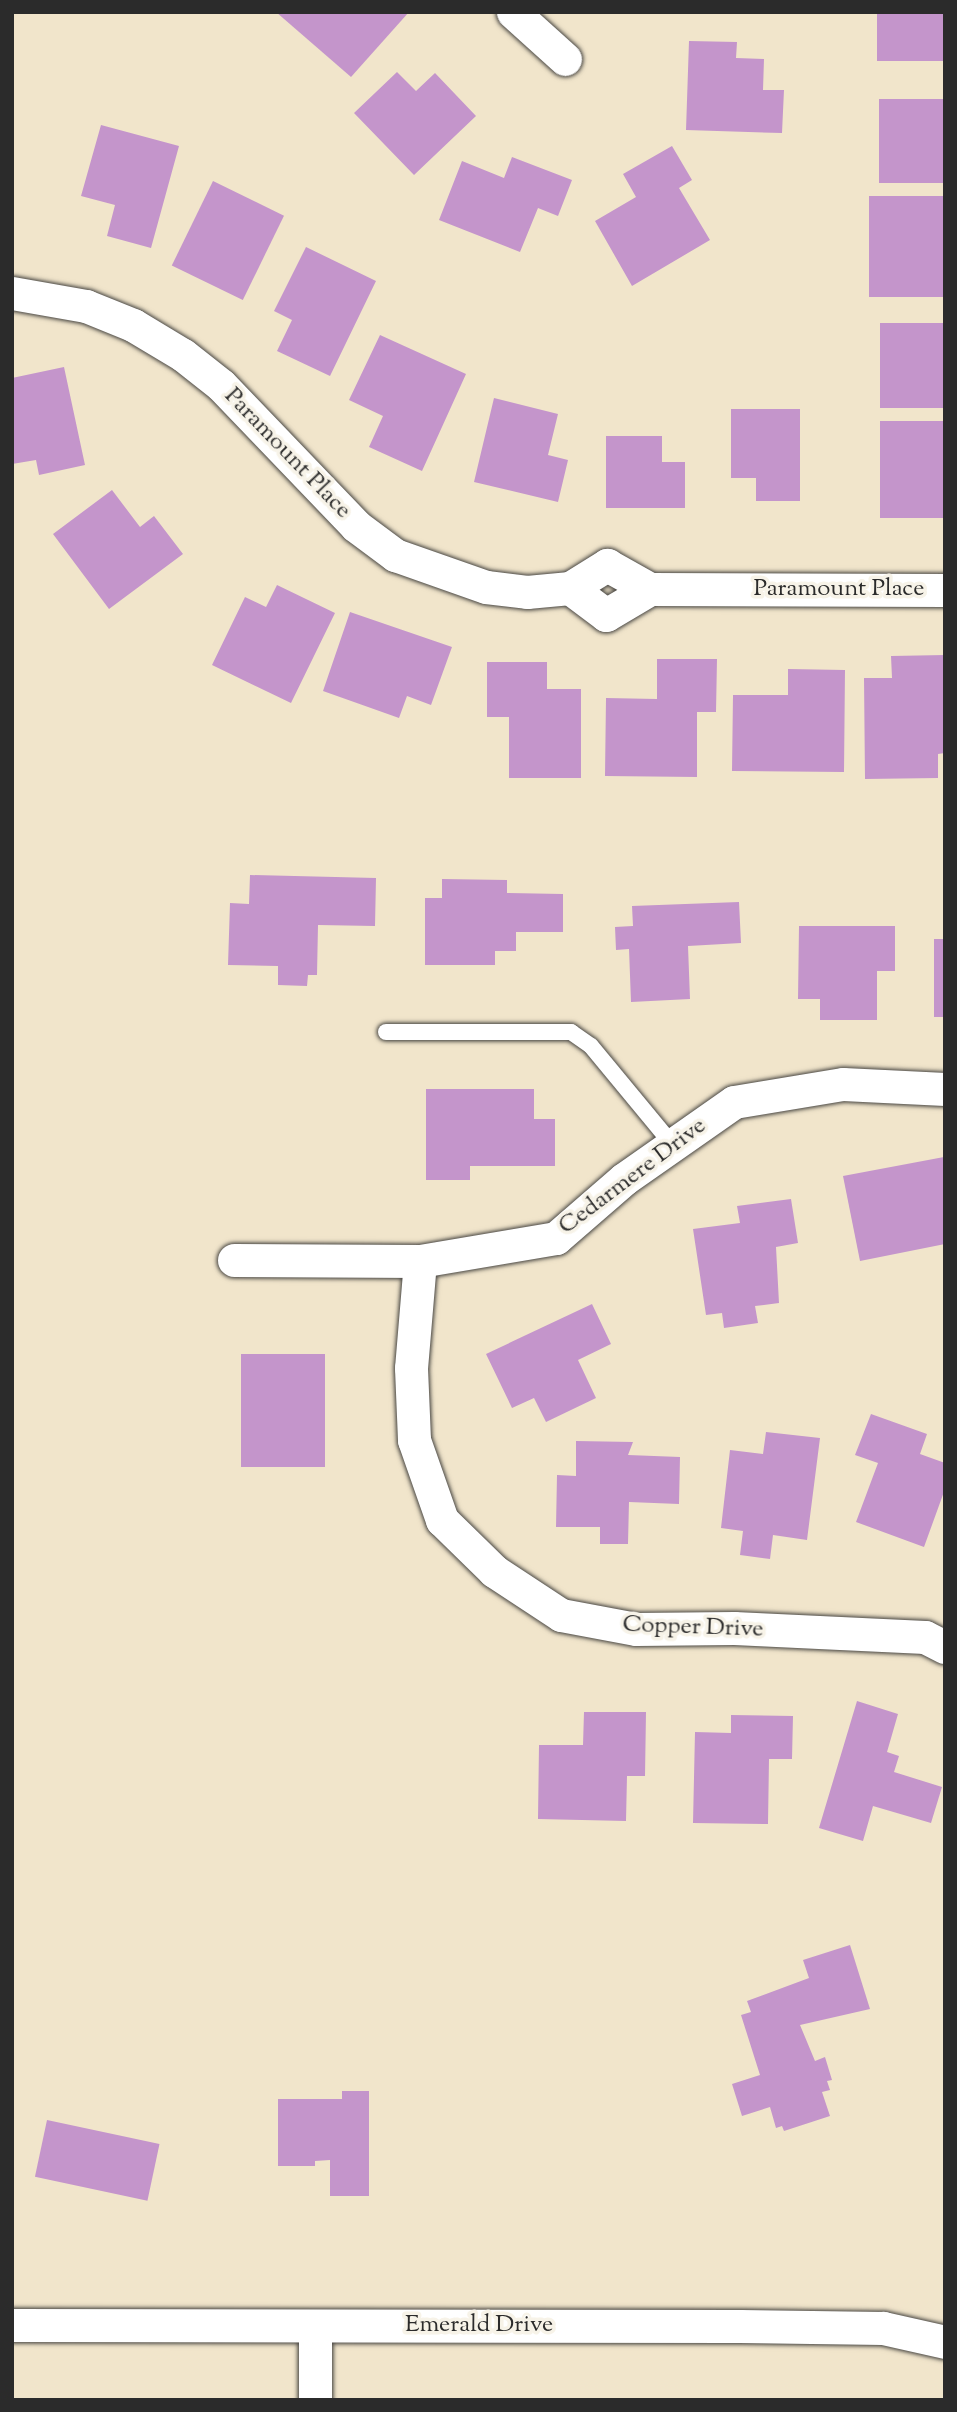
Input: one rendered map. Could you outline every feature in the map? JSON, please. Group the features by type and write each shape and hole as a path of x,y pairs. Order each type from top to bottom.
{"street":[{"path":"513,12 565,59"},
{"name":"Paramount Place","path":"12,293 86,306 133,325 183,355 221,385 356,526 395,555 486,587 527,592 570,588 606,615 650,589 945,590"},
{"name":"Cedarmere Drive","path":"234,1260 420,1261 556,1238 624,1179 734,1102 844,1084 945,1088"},
{"name":"Copper Drive","path":"420,1261 411,1368 414,1440 442,1520 494,1571 561,1615 636,1629 925,1637 945,1647"},
{"name":"Emerald Drive","path":"12,2325 870,2328 945,2342"},
{"path":"315,2328 315,2400"}],"lane":[{"path":"386,1032 571,1032 591,1046 673,1145"}],"building":[{"path":"276,12 409,12 351,77"},
{"path":"877,12 945,12 945,61 877,61"},
{"path":"689,41 737,42 736,58 764,59 763,90 784,90 782,133 686,130"},
{"path":"397,72 416,91 435,73 476,116 414,175 354,113"},
{"path":"879,99 945,99 945,183 879,183"},
{"path":"101,125 179,146 151,248 107,236 115,205 81,196"},
{"path":"672,146 692,180 679,188 710,240 632,286 595,221 636,197 623,174"},
{"path":"512,157 572,180 558,216 538,208 520,252 439,220 462,161 504,178"},
{"path":"213,181 284,216 243,300 172,265"},
{"path":"869,196 945,196 945,297 869,297"},
{"path":"306,247 376,281 330,376 277,351 292,320 274,311"},
{"path":"880,323 945,323 945,408 880,408"},
{"path":"380,335 466,374 422,471 369,447 383,416 349,400"},
{"path":"64,367 85,465 39,475 36,460 12,464 12,378"},
{"path":"494,398 558,414 548,455 568,460 558,502 474,482"},
{"path":"731,409 800,409 800,501 756,501 756,478 731,478"},
{"path":"880,421 945,421 945,518 880,518"},
{"path":"606,436 662,436 662,462 685,462 685,508 606,508"},
{"path":"112,490 140,527 154,516 183,554 109,609 53,534"},
{"path":"277,585 335,613 291,703 212,665 245,597 266,607"},
{"path":"350,612 452,647 431,705 407,696 399,718 323,691"},
{"path":"945,655 945,753 938,754 938,778 865,779 864,678 892,678 891,656"},
{"path":"657,659 717,659 716,712 697,712 697,777 605,776 606,698 657,699"},
{"path":"487,662 547,662 547,689 581,689 581,778 509,778 509,717 487,717"},
{"path":"788,669 845,670 844,772 732,771 733,695 788,695"},
{"path":"250,875 376,878 375,926 318,925 317,975 308,975 307,986 278,985 278,966 228,965 230,903 249,904"},
{"path":"442,879 507,880 507,893 563,894 563,932 516,932 516,951 495,951 495,965 425,965 425,898 442,898"},
{"path":"739,902 741,943 688,946 690,999 631,1002 629,949 616,950 615,927 633,926 632,906"},
{"path":"799,926 895,926 895,971 877,971 877,1020 820,1020 820,999 798,999"},
{"path":"934,939 945,939 945,1017 934,1017"},
{"path":"426,1089 534,1089 534,1119 555,1119 555,1166 470,1166 470,1180 426,1180"},
{"path":"944,1157 945,1244 860,1261 843,1176"},
{"path":"791,1199 798,1243 776,1247 779,1303 755,1306 758,1323 724,1328 722,1313 706,1315 693,1229 740,1223 737,1206"},
{"path":"592,1304 611,1344 578,1360 596,1398 546,1422 534,1398 512,1408 486,1354"},
{"path":"241,1354 325,1354 325,1467 241,1467"},
{"path":"871,1414 927,1434 920,1454 945,1463 945,1489 924,1547 856,1522 878,1463 855,1455"},
{"path":"766,1432 820,1438 807,1540 773,1535 770,1559 740,1555 743,1531 721,1528 730,1450 763,1454"},
{"path":"576,1441 633,1442 628,1455 680,1457 679,1504 629,1502 628,1544 600,1544 600,1527 556,1527 557,1475 576,1476"},
{"path":"857,1701 898,1714 887,1752 899,1756 894,1772 942,1787 931,1823 873,1806 863,1841 819,1828"},
{"path":"584,1712 646,1712 645,1776 627,1776 626,1821 538,1819 539,1745 583,1745"},
{"path":"731,1715 793,1716 792,1759 769,1759 768,1824 693,1823 695,1732 731,1733"},
{"path":"850,1945 870,2009 800,2025 815,2061 825,2057 832,2080 827,2081 830,2090 822,2092 830,2116 784,2131 782,2126 776,2128 770,2107 742,2116 732,2084 760,2075 741,2015 751,2012 747,2001 809,1978 803,1960"},
{"path":"342,2091 369,2091 369,2196 330,2196 330,2160 315,2161 315,2166 278,2166 278,2099 342,2099"},
{"path":"47,2120 159,2144 147,2201 35,2177"}]}
